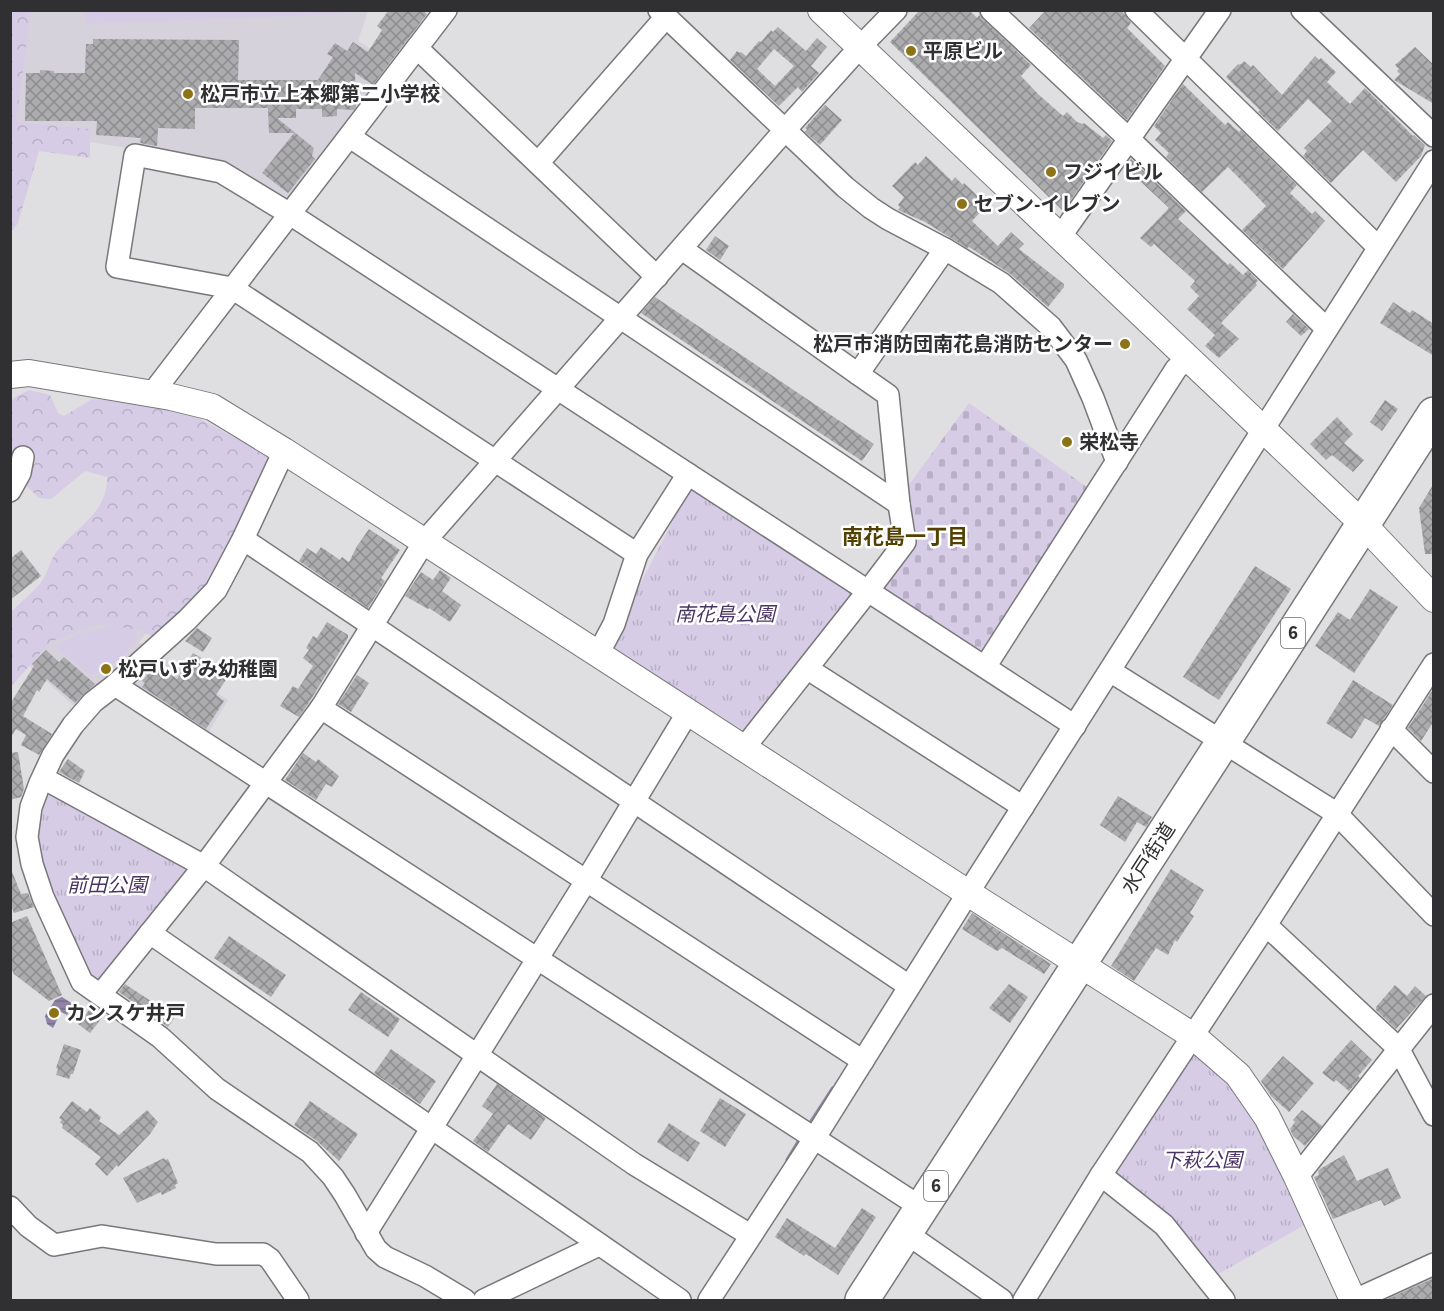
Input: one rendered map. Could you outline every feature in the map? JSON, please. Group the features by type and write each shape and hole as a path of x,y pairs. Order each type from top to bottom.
{"highway":[{"name":"水戸街道","path":"862,1300 1434,414"}],"street":[{"path":"151,395 446,10"},
{"path":"821,10 1363,524 1434,599"},
{"path":"101,994 204,866 321,708 424,542 785,130 896,10"},
{"path":"991,10 1326,328"},
{"path":"1136,10 1378,247"},
{"path":"1060,237 1220,10"},
{"path":"1302,10 1434,136"},
{"path":"538,163 663,14 845,187 871,208 1001,283 1051,327 1077,360 1117,462"},
{"path":"417,48 657,277"},
{"path":"350,137 899,504"},
{"path":"637,554 232,288 117,267 135,155 221,172 290,214 1075,726"},
{"path":"709,1300 1434,160"},
{"path":"682,249 888,395 905,542 744,748"},
{"path":"858,374 945,249"},
{"path":"985,668 1176,369 1187,358"},
{"path":"10,375 28,373 212,407 1193,1036 1238,1075 1267,1118 1354,1300 1434,1264"},
{"path":"284,452 216,590 115,686 93,702 73,725 54,755 31,807 27,837 32,864 43,897 82,982 160,1037 217,1089 310,1152 339,1186 376,1249 385,1257 425,1276 465,1300"},
{"path":"10,491 20,473 23,457"},
{"path":"598,654 615,624 637,554 688,474"},
{"path":"243,539 909,986"},
{"path":"1024,1300 1101,1175 1434,664"},
{"path":"808,669 1023,807"},
{"path":"1110,671 1336,813 1434,915"},
{"path":"115,686 813,1139 914,1221 1002,1300"},
{"path":"321,708 863,1061"},
{"path":"366,1233 688,712"},
{"path":"1391,729 1434,772"},
{"path":"43,778 204,866 634,1164 750,1235"},
{"path":"1266,925 1398,1048 1434,1115"},
{"path":"150,933 680,1300"},
{"path":"1297,1177 1434,1005"},
{"path":"1101,1175 1164,1225 1224,1300"},
{"path":"10,1207 28,1226 54,1245 102,1236 216,1254 263,1254 270,1258 298,1300"},
{"path":"484,1300 599,1245"}],"shaded area":[{"name":"松戸市立上本郷第二小学校","path":"10,11 368,11 358,41 390,60 292,199 282,203 225,164 11,129"},
{"name":"松戸いずみ幼稚園","path":"118,616 155,623 139,642 228,700 207,735 112,677 76,708 24,661 43,641"},
{"path":"62,997 73,1004 67,1015 61,1012 53,1028 47,1024 45,1016 55,1000"}],"green space":[{"path":"11,10 31,11 16,122 90,129 90,158 39,151 18,223 11,232"},
{"path":"84,10 341,11 340,14 86,24"},
{"path":"29,390 50,395 58,413 64,416 92,399 189,413 269,456 212,579 156,639 140,630 99,624 50,642 11,687 11,612 40,583 57,551 97,509 106,489 107,477 85,471 51,499 39,498 11,471 10,402"},
{"path":"969,403 1091,490 983,653 881,590 914,544 908,486"},
{"name":"南花島公園","path":"690,488 857,591 745,731 608,646"},
{"path":"119,624 135,630 138,638 122,658 91,676 55,646 78,634"},
{"name":"前田公園","path":"57,794 192,870 101,985 91,981 45,882 36,836 47,795"},
{"name":"下萩公園","path":"1192,1054 1201,1055 1238,1088 1308,1223 1215,1276 1121,1184 1114,1167"}],"building":[{"path":"389,10 422,10 427,14 373,85 355,73 356,107 354,110 337,109 337,116 322,117 322,109 296,109 296,118 277,118 314,148 312,156 315,159 288,193 262,173 294,133 269,133 268,108 195,108 195,129 158,128 157,146 140,143 141,138 96,135 97,121 25,121 26,73 40,73 40,70 54,71 54,73 85,73 86,44 93,44 93,39 239,40 238,80 318,80 333,57 327,54 335,43 347,51 353,42 368,52 382,30 377,26"},
{"path":"920,10 969,10 977,18 979,15 1031,65 1021,76 1038,94 1063,116 1067,112 1077,122 1084,123 1103,138 1106,135 1112,141 1063,211 890,42"},
{"path":"1046,10 1121,10 1131,23 1127,28 1165,66 1127,120 1029,28"},
{"path":"778,27 806,51 817,38 827,47 811,66 819,73 802,92 798,87 779,106 730,60 737,51 746,56 771,30 773,32","holes":["774,49 794,66 775,86 757,69"]},
{"path":"1415,47 1434,65 1434,104 1394,80 1400,74 1395,65"},
{"path":"1315,56 1319,60 1321,58 1336,72 1327,82 1350,104 1365,88 1425,145 1421,156 1396,182 1363,150 1331,183 1303,156 1307,151 1304,148 1332,121 1308,99 1278,131 1226,77 1244,61 1251,67 1253,65 1282,95"},
{"path":"1183,84 1225,125 1228,122 1239,132 1241,130 1297,185 1290,193 1312,214 1315,211 1325,221 1283,269 1242,230 1266,206 1246,185 1228,167 1202,192 1166,157 1169,153 1155,140 1161,133 1154,126"},
{"path":"825,105 842,120 820,145 805,132 807,129 805,128"},
{"path":"926,156 952,181 955,177 963,185 964,183 987,205 972,221 998,246 1011,232 1024,244 1019,249 1064,284 1048,307 1009,273 969,247 967,248 925,222 898,210 900,207 898,205 904,197 892,186 915,162 918,165"},
{"path":"1131,159 1186,211 1178,219 1228,265 1230,263 1243,275 1248,270 1258,281 1255,284 1257,285 1221,323 1239,339 1219,358 1205,346 1215,335 1187,309 1199,296 1190,287 1195,281 1154,244 1151,247 1140,238 1169,208 1125,167"},
{"path":"715,236 729,246 720,260 706,250"},
{"path":"655,297 874,444 862,461 641,313"},
{"path":"1393,302 1410,313 1412,310 1434,324 1434,356 1380,323"},
{"path":"1293,314 1309,329 1301,336 1286,322"},
{"path":"1385,400 1398,409 1382,431 1370,422"},
{"path":"1337,417 1353,434 1344,443 1364,460 1353,472 1332,455 1326,460 1310,444"},
{"path":"1434,483 1434,554 1425,554 1419,508"},
{"path":"369,529 400,550 381,578 385,581 368,608 299,561 307,548 316,554 321,547 340,560 342,557 349,562"},
{"path":"21,550 41,576 10,600 10,559"},
{"path":"1255,566 1291,589 1219,700 1183,677"},
{"path":"440,570 451,578 442,591 461,605 450,622 405,596 421,572 433,580"},
{"path":"1370,589 1398,607 1354,673 1315,646 1338,612 1350,620"},
{"path":"327,622 348,635 348,638 299,717 280,706 293,686 298,689 313,666 303,658 309,650 306,648 313,636 317,638"},
{"path":"197,628 212,638 203,652 185,641"},
{"path":"46,650 59,662 64,657 95,684 75,703 47,679 39,692 37,690 23,716 52,734 39,755 21,745 26,735 16,729 10,739 10,704 34,666 32,664"},
{"path":"193,653 229,675 216,695 224,701 206,729 142,687 145,683 142,681 156,665 177,679"},
{"path":"357,675 369,683 351,712 338,704"},
{"path":"1353,680 1393,705 1379,726 1365,718 1352,739 1326,723"},
{"path":"1434,688 1434,721 1421,741 1408,728"},
{"path":"18,752 24,789 21,797 10,800 10,753"},
{"path":"303,753 316,762 318,759 339,776 332,787 326,784 316,800 285,780"},
{"path":"68,759 85,771 79,783 59,772"},
{"path":"1118,796 1152,817 1146,827 1137,822 1125,842 1100,825"},
{"path":"11,869 21,894 28,893 34,907 14,913 10,903"},
{"path":"1171,869 1204,890 1190,913 1194,916 1177,942 1175,940 1168,955 1156,948 1134,981 1111,966"},
{"path":"972,913 1051,964 1044,974 1002,948 997,951 962,929"},
{"path":"27,916 62,995 49,1001 14,974 10,966 10,923"},
{"path":"229,936 286,975 271,997 214,958"},
{"path":"125,984 175,1017 168,1027 119,992"},
{"path":"1009,984 1028,997 1010,1023 989,1008"},
{"path":"1395,985 1407,996 1415,986 1426,996 1396,1029 1376,1010 1376,1007"},
{"path":"361,992 400,1019 388,1037 348,1010"},
{"path":"93,1005 105,1014 90,1033 78,1024"},
{"path":"1351,1040 1372,1060 1349,1091 1336,1080 1334,1082 1322,1073"},
{"path":"64,1044 81,1050 69,1079 56,1075"},
{"path":"391,1049 436,1081 420,1104 374,1073"},
{"path":"1283,1056 1314,1083 1289,1112 1271,1096 1261,1081"},
{"path":"497,1084 546,1118 531,1140 508,1124 488,1152 473,1141 493,1114 482,1106"},
{"path":"720,1098 746,1114 725,1147 700,1131"},
{"path":"72,1101 87,1112 90,1108 101,1117 99,1121 119,1135 147,1110 158,1122 150,1134 107,1176 95,1164 101,1157 62,1128 63,1125 60,1122 62,1120 59,1118"},
{"path":"310,1101 358,1134 339,1161 317,1141 294,1125"},
{"path":"1302,1110 1322,1126 1305,1146 1293,1136 1290,1129 1295,1122 1293,1120"},
{"path":"669,1123 700,1143 688,1162 657,1142"},
{"path":"1344,1155 1357,1181 1388,1168 1401,1198 1384,1206 1381,1200 1333,1219 1314,1177 1319,1175 1320,1169"},
{"path":"164,1158 168,1159 178,1183 175,1185 176,1188 137,1203 123,1178"},
{"path":"862,1208 876,1217 838,1275 775,1237 787,1218 835,1248"},
{"path":"1434,1278 1434,1300 1385,1300"}],"waterway":[{"path":"807,1129 833,1089"},
{"path":"788,1160 802,1137"}],"place":[{"name":"平原ビル","path":"911,51"},
{"name":"松戸市立上本郷第二小学校","path":"188,94"},
{"name":"フジイビル","path":"1051,172"},
{"name":"セブン-イレブン","path":"962,204"},
{"name":"松戸市消防団南花島消防センター","path":"1125,344"},
{"name":"栄松寺","path":"1067,442"},
{"name":"松戸いずみ幼稚園","path":"106,669"},
{"name":"カンスケ井戸","path":"54,1013"}],"district":[{"name":"南花島一丁目","path":"905,536"}]}
